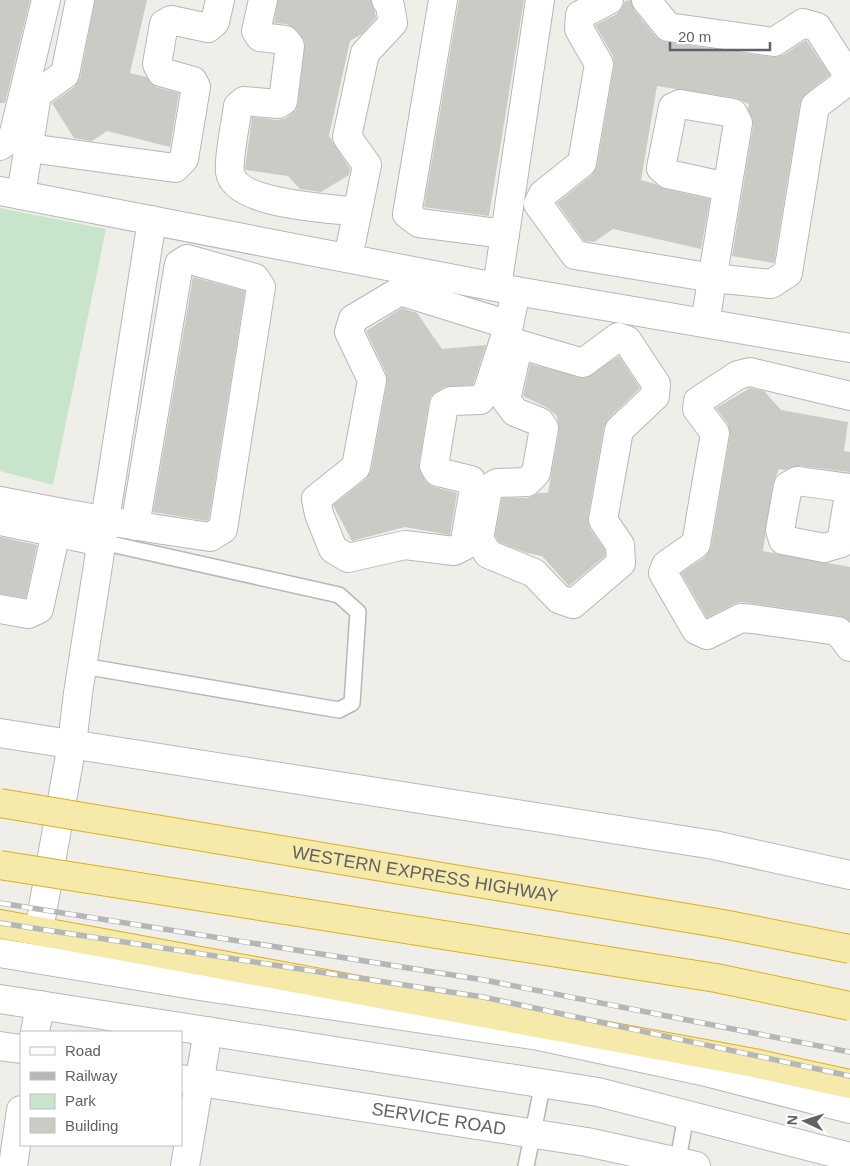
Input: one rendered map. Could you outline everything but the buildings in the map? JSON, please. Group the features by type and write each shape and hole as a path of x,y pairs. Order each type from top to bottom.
{"highway":[{"name":"WESTERN EXPRESS HIGHWAY","path":"0,803 723,924 850,950"},
{"path":"0,865 706,976 850,1006"},
{"path":"0,924 754,1063 850,1084"}],"street":[{"path":"0,146 13,137 46,0"},
{"path":"80,0 66,74 37,94 29,148 10,193 514,290 850,348"},
{"path":"29,148 175,168 184,159 196,87 193,81 161,72 156,64 164,24 171,20 208,28 215,22 220,0"},
{"path":"262,0 256,31 260,37 285,40 290,46 283,101 278,104 244,101 238,106 230,173 238,186 265,200 357,212"},
{"path":"348,258 367,165 347,136 365,53 393,23 390,6 386,0"},
{"path":"443,0 407,214 419,223 505,234"},
{"path":"514,334 487,392 480,400 451,401 444,405 434,466 438,472 471,480 474,489 464,546 454,551 405,545 348,558 333,549 319,514 316,499 356,466 372,380 349,332 353,319 400,292 514,334 582,363 618,337 627,340 656,384 654,396 619,430 603,520 620,544 621,562 573,604 559,599 534,573 488,554 479,539 488,489 496,483 527,482 536,473 544,428 540,422 515,412 506,400 514,334 514,290 505,234 540,0"},
{"path":"609,0 580,15 579,29 599,64 582,163 543,194 538,204 575,255 713,278 771,284 788,273 814,106 844,84 846,72 817,27 803,24 774,42 668,27 646,0"},
{"path":"705,323 727,187"},
{"path":"39,930 72,744 152,220"},
{"path":"0,521 56,532 104,532 135,526 210,538 223,529 261,286 255,278 187,259 179,264 135,526"},
{"path":"850,396 750,372 738,375 698,401 697,409 715,433 696,544 666,565 663,573 696,630 707,635 740,618 753,619 838,631 850,647"},
{"path":"0,501 104,532"},
{"path":"0,609 28,614 38,609 56,532"},
{"path":"0,733 714,845 850,875"},
{"path":"0,953 192,985 539,1036 702,1071 850,1109"},
{"path":"0,999 598,1092 850,1157"},
{"path":"35,1031 40,1005"},
{"path":"185,1166 190,1088 208,1031"},
{"path":"0,1046 20,1049"},
{"name":"SERVICE ROAD","path":"190,1088 587,1142 684,1165"},
{"path":"13,1166 20,1117"}],"lane":[{"path":"83,666 339,710 352,703 358,612 339,596 104,532"},
{"path":"526,1166 543,1083"},
{"path":"684,1165 686,1115"}],"green space":[{"path":"0,208 106,229 53,485 0,471"}],"railway":[{"path":"0,903 484,980 850,1052"},
{"path":"0,923 483,997 850,1076"}]}
